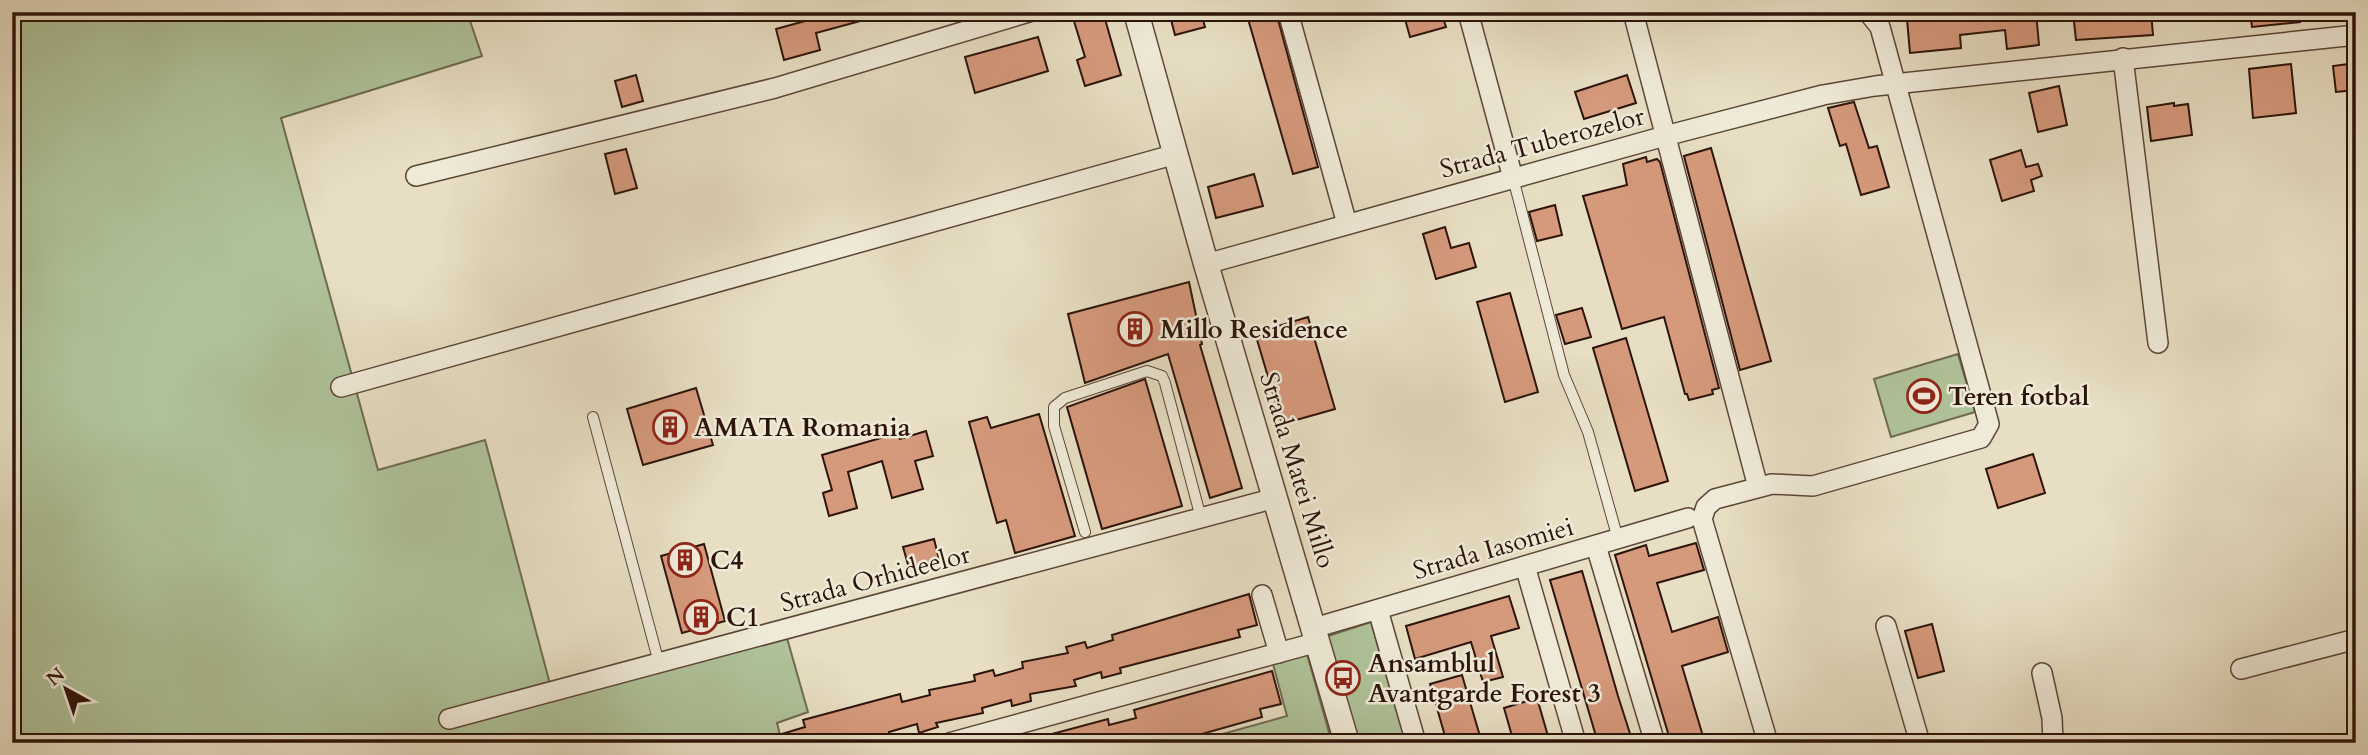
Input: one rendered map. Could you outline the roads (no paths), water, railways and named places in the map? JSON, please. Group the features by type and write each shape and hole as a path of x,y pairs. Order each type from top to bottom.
{"street":[{"path":"416,176 775,88 1029,12"},
{"name":"Strada Matei Millo","path":"1136,12 1206,264 1347,743"},
{"path":"1288,12 1347,223"},
{"path":"1468,12 1513,178"},
{"path":"1633,12 1758,487"},
{"path":"1868,12 1880,27 1895,86"},
{"name":"Strada Tuberozelor","path":"1206,264 1665,136 1823,96 1875,86 1895,86 2123,58 2356,35"},
{"path":"2123,58 2158,342"},
{"name":"Strada Iasomiei","path":"949,743 1279,653 1377,610 1695,518 1714,499 1788,482 1813,486 1981,438 1989,424 1988,414 1895,86"},
{"path":"341,387 1176,154"},
{"name":"Strada Orhideelor","path":"449,719 1275,498"},
{"path":"1695,518 1768,743"},
{"path":"1597,546 1655,743"},
{"path":"1525,566 1576,743"},
{"path":"1262,595 1279,653"},
{"path":"1377,610 1416,743"},
{"path":"1886,626 1920,743"},
{"path":"2241,669 2356,639"},
{"path":"2042,673 2052,718 2053,743"}],"lane":[{"path":"1513,178 1564,375 1588,432 1618,540"},
{"path":"1085,532 1054,426 1054,407 1065,398 1147,371 1162,376 1165,383 1201,518"},
{"path":"593,417 659,663"}],"place":[{"name":"Millo Residence","path":"1135,329"},
{"name":"Teren fotbal","path":"1924,396"},
{"name":"AMATA Romania","path":"670,427"},
{"name":"C4","path":"685,560"},
{"name":"C1","path":"701,617"},
{"name":"Ansamblul Avantgarde Forest 3","path":"1343,678"}]}
